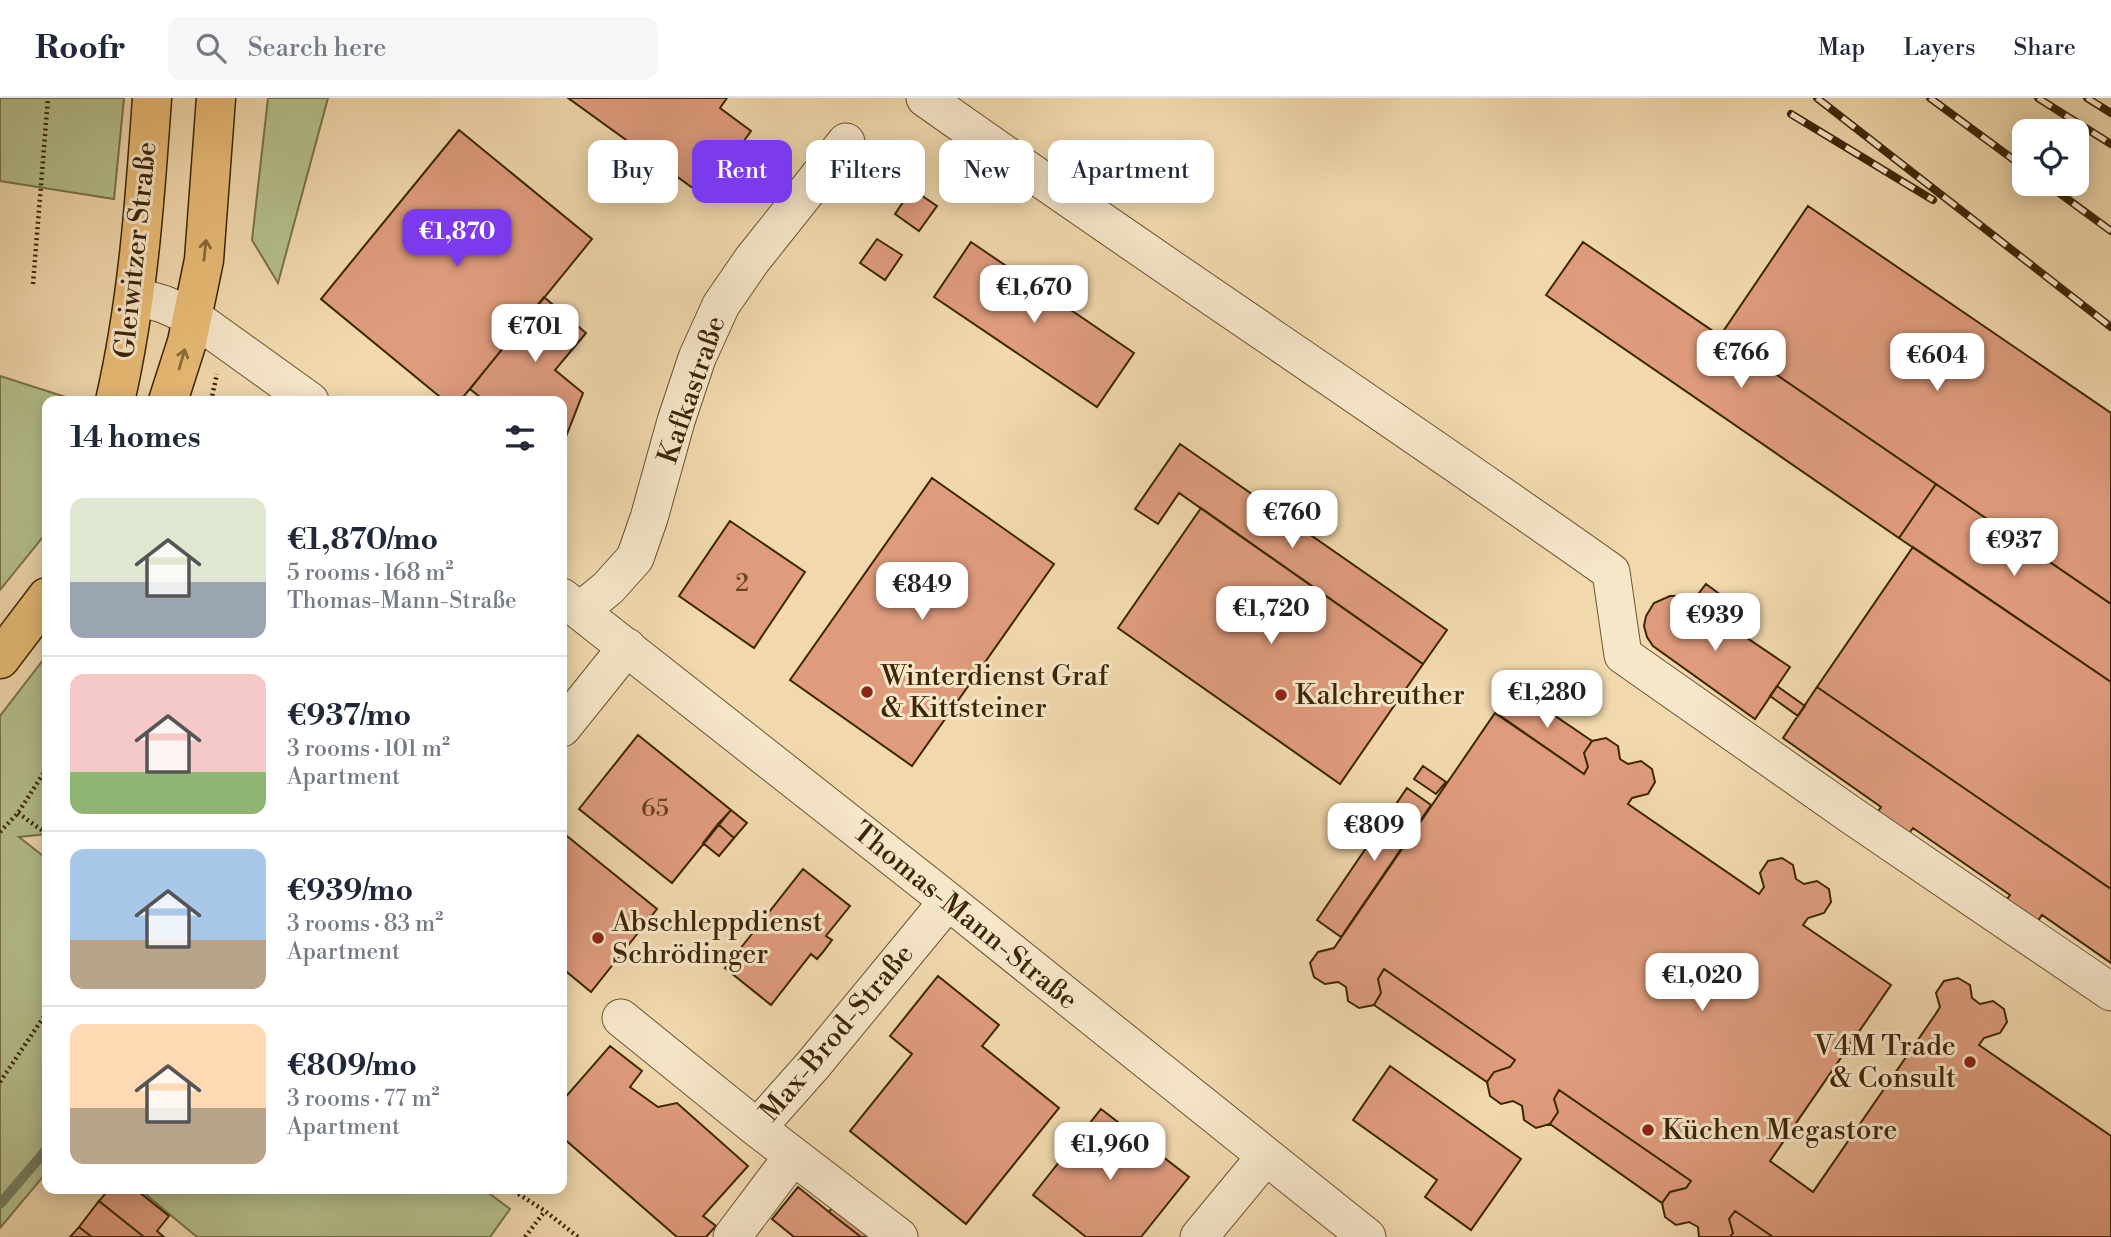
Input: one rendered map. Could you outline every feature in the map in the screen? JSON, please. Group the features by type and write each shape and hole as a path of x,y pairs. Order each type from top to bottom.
{"main road":[{"name":"Gleiwitzer Straße","path":"116,396 135,296 152,98"},
{"name":"Gleiwitzer Straße","path":"170,396 193,317 206,235 216,98"},
{"path":"0,659 42,604"}],"street":[{"path":"925,98 1611,572 1623,655 2111,992"},
{"name":"Kafkastraße","path":"571,604 607,588 635,558 697,358 721,305 752,260 806,192"},
{"path":"135,296 193,317 303,396"},
{"name":"Thomas-Mann-Straße","path":"571,604 948,901 1367,1237"},
{"path":"567,723 627,647"},
{"name":"Max-Brod-Straße","path":"621,1018 757,1128 822,1055 948,901"},
{"path":"757,1128 899,1237"},
{"path":"732,1237 793,1156"},
{"path":"1199,1237 1266,1156"}],"path":[{"path":"33,284 48,98"},
{"path":"0,832 18,813 42,776"},
{"path":"18,813 42,830"},
{"path":"0,1082 42,1019"},
{"path":"518,1194 578,1237"},
{"path":"527,1236 545,1211"}],"green space":[{"path":"0,98 124,98 114,199 0,181"},
{"path":"268,98 328,98 278,283 252,240"},
{"path":"0,376 62,396 42,396 42,538 0,590"},
{"path":"42,661 42,835 19,837 42,855 42,1178 0,1228 0,716"},
{"path":"145,1194 490,1194 510,1209 490,1237 197,1237"}],"building":[{"path":"568,98 727,98 720,108 751,131 744,140 692,140 692,187 678,177 678,140 626,140"},
{"path":"459,130 592,239 464,396 439,396 321,299"},
{"path":"925,198 937,206 919,231 895,214 902,203 925,203"},
{"path":"1808,206 2111,413 2111,604 1720,336"},
{"path":"877,239 902,255 885,280 860,263"},
{"path":"971,242 1134,353 1097,407 934,297"},
{"path":"1583,242 1936,484 1899,538 1546,295"},
{"path":"544,297 586,333 555,370 583,393 567,434 567,396 479,396 470,389"},
{"path":"1180,444 1447,630 1423,664 1179,493 1158,524 1135,509"},
{"path":"932,478 1054,564 912,766 790,680"},
{"path":"1936,484 2111,604 2111,682 1899,538"},
{"path":"1201,508 1423,664 1340,784 1118,628"},
{"path":"730,521 805,572 754,648 679,596"},
{"path":"1913,547 2111,682 2111,889 1817,687"},
{"path":"1706,584 1737,607 1729,619 1724,615 1720,621 1705,609 1708,605 1696,597"},
{"path":"1670,596 1681,596 1692,601 1790,667 1755,719 1653,646 1644,626 1646,616 1654,603"},
{"path":"1777,686 1805,706 1798,716 1770,696"},
{"path":"1817,687 2111,889 2111,963 2042,915 2033,928 2001,907 2010,895 1913,828 1904,840 1873,819 1881,807 1783,738"},
{"path":"1517,690 1592,741 1584,753 1588,767 1584,774 1499,715"},
{"path":"1495,713 1584,774 1588,767 1584,753 1592,741 1606,738 1618,746 1620,759 1628,764 1641,761 1652,769 1655,782 1648,794 1632,798 1628,804 1759,894 1764,887 1760,873 1768,861 1782,858 1793,865 1796,879 1804,884 1817,881 1829,889 1831,902 1824,913 1808,918 1803,925 1891,985 1770,1161 1813,1192 1940,1007 1936,993 1944,981 1958,978 1970,985 1972,998 1980,1004 1993,1001 2004,1009 2007,1022 2000,1033 1984,1038 1979,1045 2111,1136 2111,1237 1773,1237 1735,1211 1729,1219 1733,1233 1730,1237 1699,1237 1698,1227 1689,1222 1676,1225 1665,1217 1662,1203 1670,1192 1686,1188 1691,1181 1559,1090 1554,1099 1558,1112 1550,1124 1536,1128 1524,1120 1522,1106 1513,1101 1501,1104 1490,1096 1487,1082 1494,1072 1510,1067 1515,1060 1384,969 1378,979 1381,993 1374,1005 1359,1008 1348,1001 1346,987 1338,982 1325,984 1314,977 1310,963 1318,952 1334,948"},
{"path":"638,735 731,810 672,883 579,809"},
{"path":"1423,766 1446,782 1436,794 1414,779"},
{"path":"1407,788 1431,805 1341,937 1317,920"},
{"path":"731,810 747,823 734,838 718,824"},
{"path":"718,824 734,838 719,856 703,843"},
{"name":"Abschleppdienst Schrödinger","path":"567,836 657,909 591,992 567,972"},
{"path":"803,869 850,906 826,936 832,940 823,952 817,959 811,954 771,1005 725,968"},
{"path":"1384,969 1515,1060 1510,1067 1494,1072 1487,1082 1374,1005 1381,993 1378,979"},
{"path":"938,976 999,1025 982,1046 1059,1108 966,1224 850,1131 912,1054 890,1036"},
{"path":"610,1046 642,1071 630,1087 658,1107 677,1103 748,1166 703,1216 716,1226 706,1237 677,1237 567,1141 567,1095"},
{"path":"1390,1066 1521,1159 1471,1230 1425,1197 1437,1180 1353,1120"},
{"path":"1559,1090 1691,1181 1686,1188 1670,1192 1662,1203 1550,1124 1558,1112 1554,1099"},
{"path":"1101,1109 1189,1177 1141,1237 1086,1237 1033,1195"},
{"path":"798,1187 861,1237 794,1237 772,1219"},
{"path":"105,1194 142,1194 169,1216 157,1231 164,1237 144,1237 99,1201"},
{"path":"838,1200 884,1237 861,1237 829,1212"},
{"path":"99,1201 144,1237 92,1237 79,1227"},
{"path":"1735,1211 1773,1237 1730,1237 1733,1233 1729,1219"},
{"path":"79,1227 92,1237 70,1237"}],"waterway":[{"path":"0,1204 42,1155"}],"railway":[{"path":"1817,98 2111,327"},
{"path":"1930,98 2012,158"},
{"path":"2038,98 2111,144"},
{"path":"2087,98 2111,113"},
{"path":"1791,114 1933,200"},
{"path":"2063,196 2111,231"}],"place":[{"name":"Winterdienst Graf & Kittsteiner","path":"867,692"},
{"name":"Kalchreuther","path":"1281,695"},
{"name":"Abschleppdienst Schrödinger","path":"598,938"},
{"name":"V4M Trade & Consult","path":"1970,1062"},
{"name":"Küchen Megastore","path":"1648,1130"}]}
